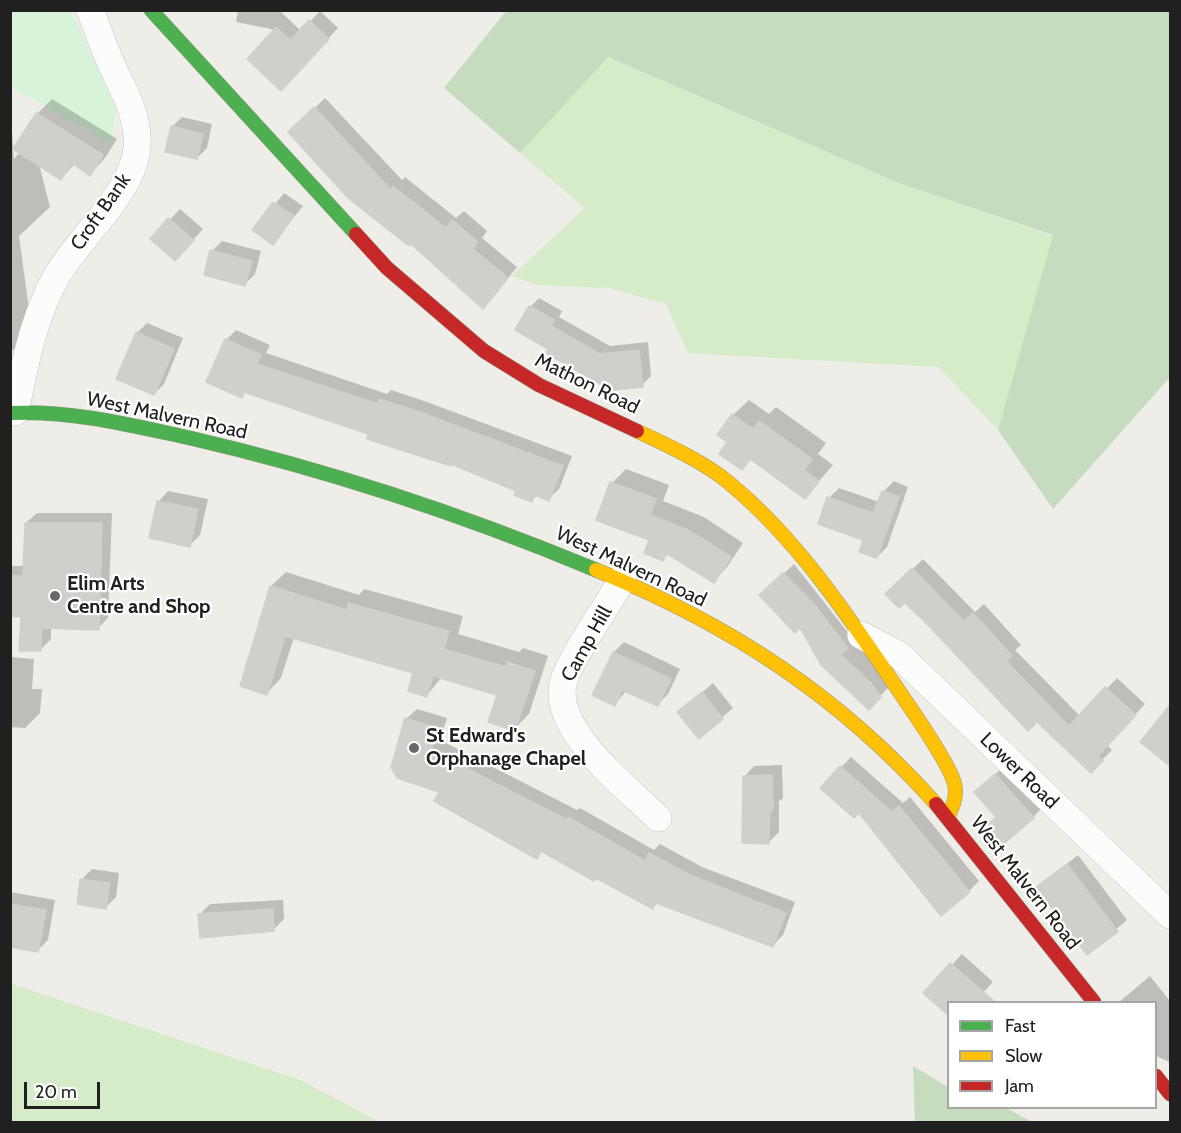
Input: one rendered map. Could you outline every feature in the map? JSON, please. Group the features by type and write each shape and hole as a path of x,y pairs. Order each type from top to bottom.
{"main road":[{"name":"Mathon Road","path":"152,10 387,268 484,351 539,385 656,440 726,480 766,516 861,635 924,728 954,782 956,802 948,817"},
{"name":"West Malvern Road","path":"13,413 55,413 165,433 352,479 433,506 622,579 736,637 791,671 892,755 948,817 1093,1001"},
{"path":"1157,1078 1170,1094"}],"street":[{"name":"Croft Bank","path":"13,413 29,342 41,305 59,272 130,173 137,148 130,100 114,70 90,10"},
{"name":"Camp Hill","path":"622,579 565,675 560,693 564,712 576,733 658,818"},
{"name":"Lower Road","path":"861,635 899,655 1170,915"}],"green space":[{"path":"11,10 71,11 116,109 111,144 11,87"},
{"path":"507,10 1170,11 1170,377 1053,509 998,430 1053,235 899,183 608,57 520,153 444,88"},
{"path":"607,57 899,183 1053,236 998,430 939,367 688,353 666,304 609,288 537,285 512,276 585,208 520,153"},
{"path":"11,984 298,1079 380,1122 11,1122"},
{"path":"913,1066 947,1086 947,1109 1008,1109 1032,1122 915,1122"}],"building":[{"path":"309,20 329,39 281,91 247,59 276,27 290,40"},
{"path":"314,107 391,190 393,186 446,228 452,220 478,242 473,249 508,278 483,309 411,244 409,246 348,198 288,132"},
{"path":"36,113 103,155 90,176 72,163 61,180 13,149"},
{"path":"171,126 203,134 197,159 165,152"},
{"path":"273,202 294,216 273,245 252,230"},
{"path":"168,218 194,240 175,261 150,239"},
{"path":"210,250 252,261 245,286 204,275"},
{"path":"529,306 554,320 551,326 600,354 639,350 643,387 603,391 602,385 546,353 548,349 515,330"},
{"path":"136,332 174,349 154,395 116,379"},
{"path":"225,339 261,355 257,364 378,404 379,399 417,411 563,466 549,501 535,495 532,502 514,495 516,491 451,464 451,466 367,439 368,434 244,392 242,398 206,382"},
{"path":"732,414 753,429 759,421 812,459 804,470 819,481 805,499 750,459 742,470 719,454 727,442 717,435"},
{"path":"610,482 656,499 650,515 690,531 731,557 714,583 666,553 663,561 644,553 649,540 596,520"},
{"path":"882,491 899,497 877,558 859,552 863,540 818,524 827,497 873,513"},
{"path":"157,501 198,509 190,547 149,538"},
{"name":"Elim Arts Centre and Shop","path":"25,523 102,523 99,630 42,628 41,651 19,651 21,617 10,616 10,576 23,576"},
{"path":"912,568 964,621 973,613 1012,656 1006,661 1069,726 1105,687 1136,715 1098,756 1103,761 1091,773 1037,722 1028,731 927,624 905,603 899,608 885,594"},
{"path":"783,573 814,604 846,646 848,649 840,654 871,683 881,697 869,710 821,665 800,628 795,633 759,595"},
{"path":"270,586 347,610 348,603 449,631 444,649 506,667 507,662 535,671 515,731 488,722 497,695 433,676 427,697 408,691 413,673 285,636 267,695 240,686"},
{"path":"613,652 671,679 658,706 622,690 615,706 592,695"},
{"path":"702,692 723,719 699,739 677,712"},
{"path":"1170,705 1170,766 1140,742"},
{"path":"405,718 437,728 431,750 567,820 568,817 645,861 649,853 692,876 786,913 773,947 656,903 653,909 596,878 594,881 541,851 537,859 434,801 439,792 397,778 391,767"},
{"path":"840,766 892,812 899,806 970,892 941,916 859,813 854,818 820,788"},
{"path":"995,774 1034,818 998,849 982,829 996,817 974,792"},
{"path":"772,775 773,810 770,810 769,844 742,843 743,776"},
{"path":"1067,864 1118,932 1087,955 1036,887"},
{"path":"80,879 110,883 106,909 77,904"},
{"path":"10,904 46,910 38,952 10,947"},
{"path":"273,909 274,931 200,938 198,914"},
{"path":"950,963 994,1001 947,1001 947,1014 923,993"}],"traffic: fast":[{"path":"151,10 356,234"},
{"path":"10,413 55,414 100,419 190,438 294,464 396,495 596,570"}],"traffic: slow":[{"path":"637,431 708,467 728,482 779,530 824,584 866,642 946,763 954,782 955,791 948,817"},
{"path":"596,570 692,614 737,639 780,667 861,729 936,804"}],"traffic: jam":[{"path":"356,234 387,268 484,351 539,385 637,431"},
{"path":"936,804 1093,1001"},
{"path":"1157,1077 1170,1094"}],"place":[{"name":"Elim Arts Centre and Shop","path":"55,596"},
{"name":"St Edward's Orphanage Chapel","path":"414,748"}]}
